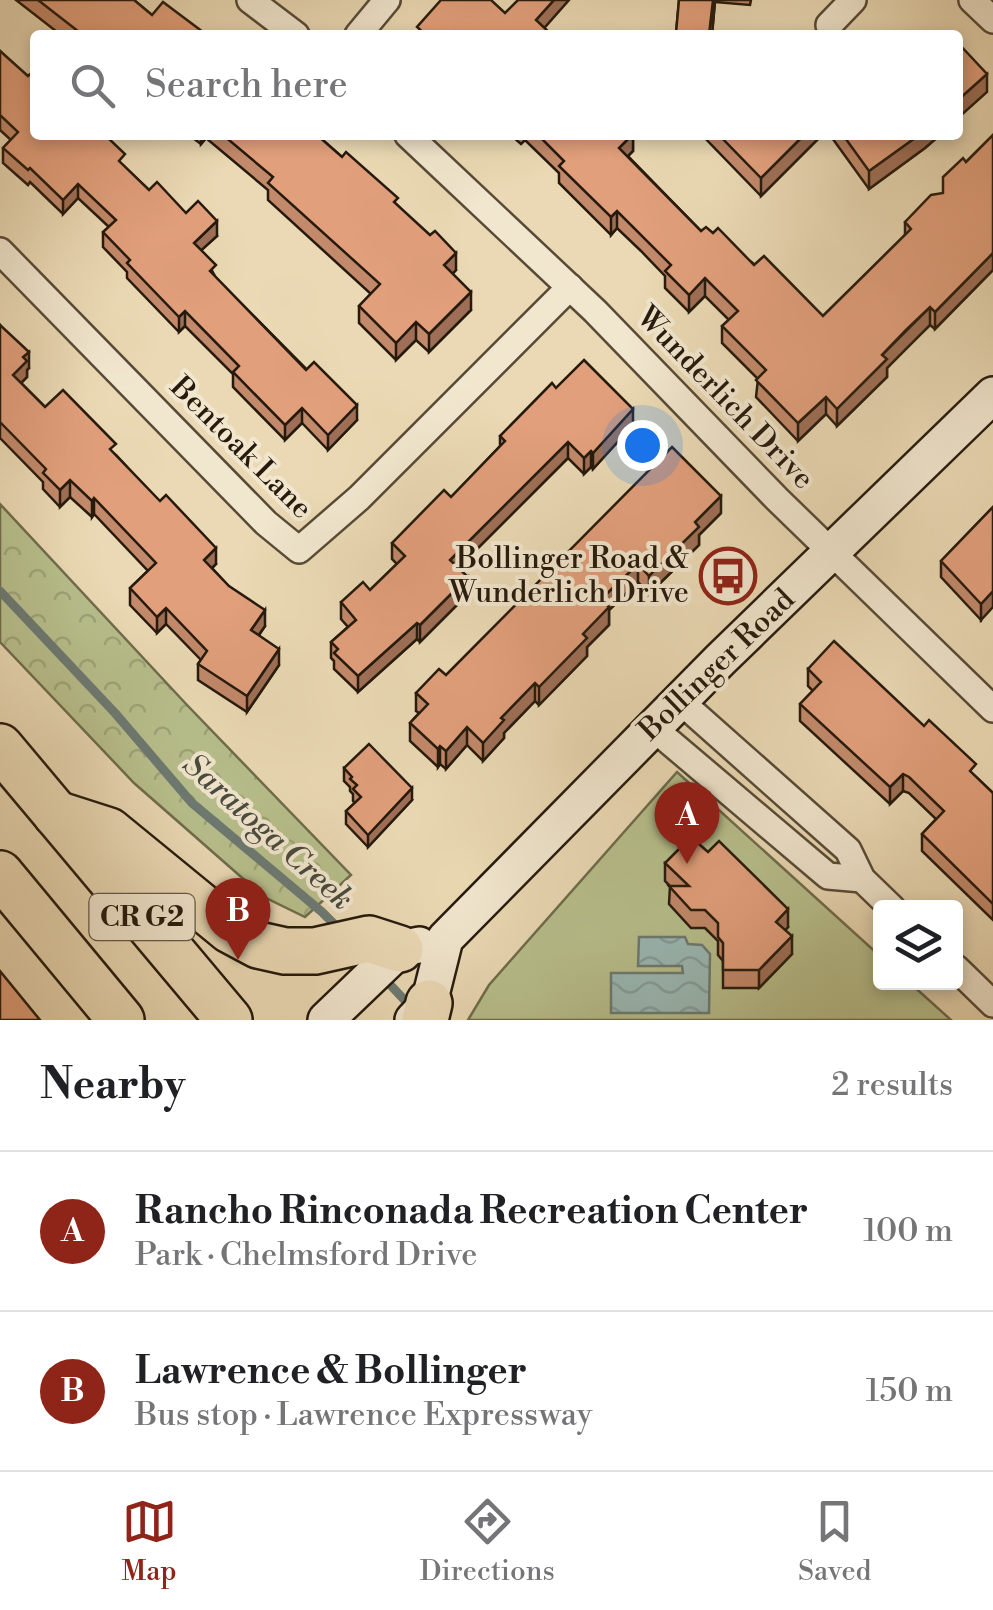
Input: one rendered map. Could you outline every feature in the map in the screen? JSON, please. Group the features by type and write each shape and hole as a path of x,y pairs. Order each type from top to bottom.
{"highway":[{"name":"CR G2","path":"0,748 228,1020"},
{"path":"56,814 109,831 230,930 258,945 285,951 371,955"},
{"name":"CR G2","path":"0,874 121,1020"}],"main road":[{"name":"Bollinger Road","path":"445,939 679,700 993,395"},
{"path":"326,1020 371,955 445,939 422,1014"}],"street":[{"path":"250,0 289,30"},
{"path":"362,30 387,0"},
{"path":"829,25 853,0"},
{"path":"972,0 993,20"},
{"name":"Wunderlich Drive","path":"413,140 570,287 832,554 993,709"},
{"name":"Bentoak Lane","path":"0,250 266,522 299,550 359,498 570,287"},
{"path":"679,700 848,850 862,879 884,900"},
{"path":"652,727 828,876 862,879"},
{"path":"963,975 993,1004"}],"green space":[{"path":"0,504 351,875 305,917 264,897 134,783 0,642"},
{"path":"677,772 873,950 873,990 918,990 951,1020 468,1020 489,985"}],"water":[{"path":"639,937 685,937 688,944 702,945 710,954 709,1013 611,1013 611,973 683,973 682,966 638,966"}],"building":[{"path":"38,0 134,0 152,15 163,2 200,30 77,30"},
{"path":"441,0 491,0 505,13 518,0 554,0 536,20 547,30 417,27"},
{"path":"679,0 713,0 710,30 676,30"},
{"path":"963,48 987,74 963,96"},
{"path":"0,51 30,74 30,140 110,140 125,154 119,161 149,190 157,182 186,213 198,201 217,221 194,243 216,265 210,271 306,370 314,362 357,405 328,435 302,408 285,425 233,372 239,366 185,311 179,317 127,263 130,260 103,232 116,220 78,184 63,200 3,148 18,132 0,115"},
{"path":"993,135 993,253 935,312 930,307 906,330 882,355 887,359 837,409 826,397 798,423 756,380 766,370 722,326 738,311 705,278 689,295 665,271 671,265 617,211 611,217 559,166 564,161 543,140 627,140 619,148 701,231 706,227 713,233 718,228 754,265 764,256 823,316 911,229 905,222 931,195 943,193 943,177 963,158 966,162"},
{"path":"229,140 323,140 342,157 346,152 398,198 394,202 430,235 435,231 456,253 444,265 471,292 429,334 416,322 396,343 359,306 380,284 268,183 273,177"},
{"path":"724,140 799,140 761,178"},
{"path":"847,140 912,140 869,171"},
{"path":"0,325 29,352 23,357 27,361 13,375 45,407 63,390 116,444 110,449 160,501 166,495 216,548 204,560 229,586 265,610 251,630 279,649 247,696 198,664 207,651 166,608 157,617 130,588 156,563 94,498 92,501 70,480 60,490 43,473 46,469 0,422"},
{"path":"584,360 633,409 584,458 568,442 450,560 468,577 420,625 417,623 358,676 334,653 338,649 331,642 356,620 341,602 363,582 370,590 405,556 392,543 444,490 451,497 505,441 500,436 552,383 556,388"},
{"path":"672,447 721,496 695,522 699,527 649,576 638,564 601,599 609,607 583,634 587,638 539,687 535,683 483,743 467,727 446,751 440,746 438,749 410,723 428,704 416,693 439,669 446,675"},
{"path":"993,507 993,591 981,604 941,561"},
{"path":"834,641 924,726 929,720 976,764 970,771 993,793 993,904 922,834 944,811 903,774 890,787 800,704 821,682 808,669"},
{"path":"369,744 412,788 368,835 346,811 361,797 344,768"},
{"path":"691,837 708,852 719,841 788,909 776,922 792,936 759,970 723,970 718,923 705,910 691,910 669,886 689,886 665,863"},
{"path":"0,971 40,1020 0,1020"}],"waterway":[{"name":"Saratoga Creek","path":"0,591 115,713 192,803 340,930"},
{"name":"Saratoga Creek","path":"381,975 411,1007"}],"place":[{"name":"Bollinger Road & Wunderlich Drive","path":"728,576"},
{"name":"Rancho Rinconada Recreation Center","path":"687,864"},
{"name":"Lawrence & Bollinger","path":"238,960"}]}
